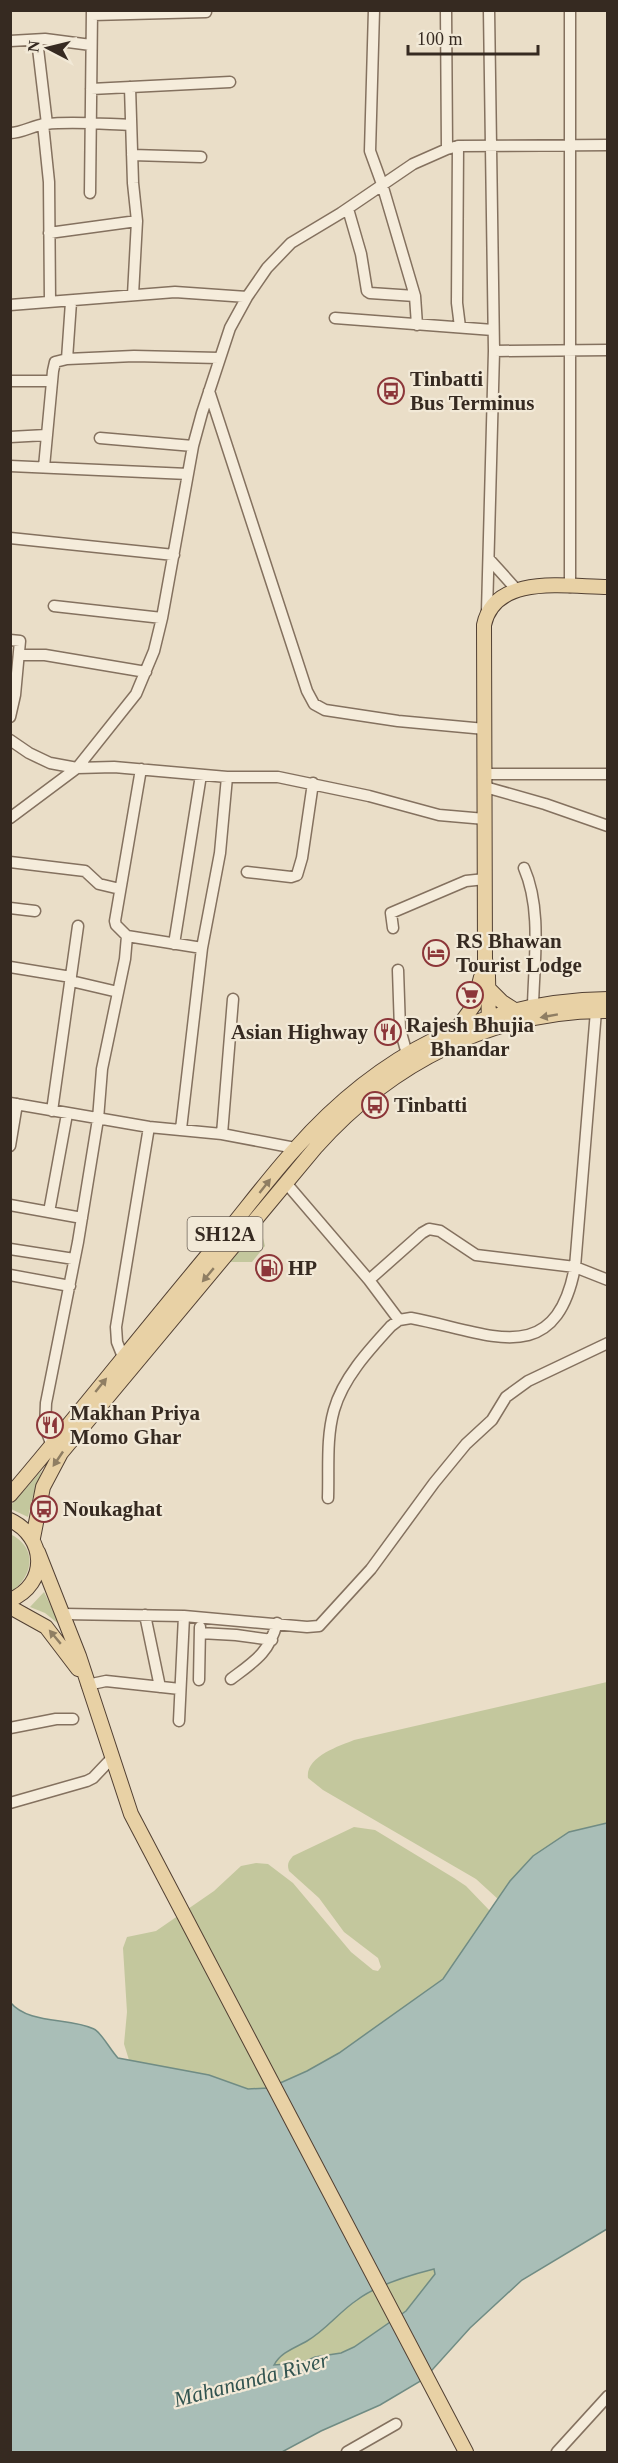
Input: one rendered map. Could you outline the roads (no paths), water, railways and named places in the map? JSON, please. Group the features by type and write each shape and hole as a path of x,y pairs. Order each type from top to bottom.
{"main road":[{"path":"484,1025 484,625 488,612 501,597 516,589 608,586"},
{"path":"485,982 502,1002 513,1009"},
{"path":"456,1028 474,1005 485,982"},
{"name":"SH12A","path":"33,1538 43,1487 61,1453 300,1166 318,1155 360,1114 432,1054 513,1009 608,999"},
{"name":"SH12A","path":"10,1495 295,1148 353,1091 407,1054 456,1028 602,1011"},
{"path":"10,1520 21,1526 33,1538 79,1656 124,1798 144,1840 466,2452"},
{"path":"10,1600 25,1591 34,1580 38,1566 38,1552"},
{"path":"10,1607 46,1626 58,1639 86,1683"}],"street":[{"path":"374,10 370,152 382,184 415,296 417,325"},
{"path":"446,10 457,303 460,327"},
{"path":"488,612 494,351 489,10"},
{"path":"570,10 570,587"},
{"path":"90,193 92,13 206,12"},
{"path":"10,41 37,39 91,45"},
{"path":"37,39 49,182 51,302"},
{"path":"91,89 230,82"},
{"path":"130,87 137,221 133,295"},
{"path":"10,133 20,133 45,124 131,125"},
{"path":"10,818 77,768 136,693 146,672 162,618 193,447 209,391 230,328 247,297 267,268 291,243 413,164 452,147 608,145"},
{"path":"132,155 201,157"},
{"path":"348,208 361,254 367,291 370,294 415,296"},
{"path":"50,233 137,221"},
{"path":"10,305 71,302 175,292 247,297"},
{"path":"67,359 71,302"},
{"path":"334,318 493,330"},
{"path":"494,351 608,350"},
{"path":"44,467 55,362 67,359 134,356 219,358"},
{"path":"10,381 52,381"},
{"path":"209,391 307,690 314,704 325,710 342,713 485,729"},
{"path":"10,438 46,435"},
{"path":"100,438 193,447"},
{"path":"10,466 188,474"},
{"path":"10,538 174,555"},
{"path":"489,559 516,589"},
{"path":"54,606 162,618"},
{"path":"10,640 20,641 20,655 10,717"},
{"path":"20,655 45,655 146,672"},
{"path":"10,740 50,763 77,768 141,769 227,777 278,777 312,783 439,815 485,819"},
{"path":"141,769 116,925 127,936 202,948"},
{"path":"174,944 201,774"},
{"path":"485,781 608,774"},
{"path":"181,1129 202,948 220,853 227,777"},
{"path":"485,781 608,826"},
{"path":"247,872 291,877 297,875 302,858 312,783"},
{"path":"10,862 85,871 99,884 120,889"},
{"path":"524,868 532,885 535,916 533,1006"},
{"path":"393,928 391,913 466,881 485,879"},
{"path":"10,908 35,911"},
{"path":"52,1111 78,926"},
{"path":"52,1446 45,1426 46,1403 82,1218 98,1119 102,1070 127,936"},
{"path":"10,967 71,979 118,992"},
{"path":"399,970 400,1029 407,1054"},
{"path":"222,1134 233,999"},
{"path":"328,1498 330,1437 334,1409 352,1374 391,1326 399,1320 411,1318 499,1337 528,1337 541,1332 561,1310 570,1288 574,1267 602,1011"},
{"path":"10,1146 14,1103 98,1119 149,1127 222,1134 295,1148"},
{"path":"50,1212 67,1114"},
{"path":"123,1357 117,1342 116,1327 149,1127"},
{"path":"286,1183 369,1280 399,1320"},
{"path":"10,1205 82,1218"},
{"path":"369,1280 429,1229 440,1231 476,1255 574,1267 608,1280"},
{"path":"10,1249 74,1259"},
{"path":"10,1275 70,1286"},
{"path":"63,1614 184,1616 315,1627 327,1620 371,1569 434,1483 466,1444 492,1420 506,1398 528,1381 608,1343"},
{"path":"145,1615 160,1687"},
{"path":"179,1720 184,1616"},
{"path":"199,1680 201,1617"},
{"path":"231,1679 262,1655 272,1640 277,1623"},
{"path":"200,1633 272,1640"},
{"path":"86,1683 106,1681 180,1689"},
{"path":"10,1728 56,1719 73,1719"},
{"path":"10,1803 87,1781 112,1758"},
{"path":"557,2452 608,2396"},
{"path":"347,2452 396,2424"}],"water":[{"name":"Mahananda River","path":"607,1823 607,2229 522,2280 470,2328 424,2379 380,2405 321,2431 282,2452 11,2452 10,2002 28,2014 94,2029 118,2058 209,2075 248,2089 269,2088 339,2053 443,1979 510,1881 533,1856 569,1832","holes":["434,2269 435,2274 406,2311 354,2347 341,2353 315,2357 301,2363 274,2365 284,2354 314,2337 350,2305 365,2295 384,2285 415,2274"]}],"place":[{"name":"Tinbatti Bus Terminus","path":"391,391"},
{"name":"RS Bhawan Tourist Lodge","path":"436,953"},
{"name":"Rajesh Bhujia Bhandar","path":"470,995"},
{"name":"Asian Highway","path":"388,1032"},
{"name":"Tinbatti","path":"375,1105"},
{"name":"HP","path":"269,1268"},
{"name":"Makhan Priya Momo Ghar","path":"50,1425"},
{"name":"Noukaghat","path":"44,1509"}]}
